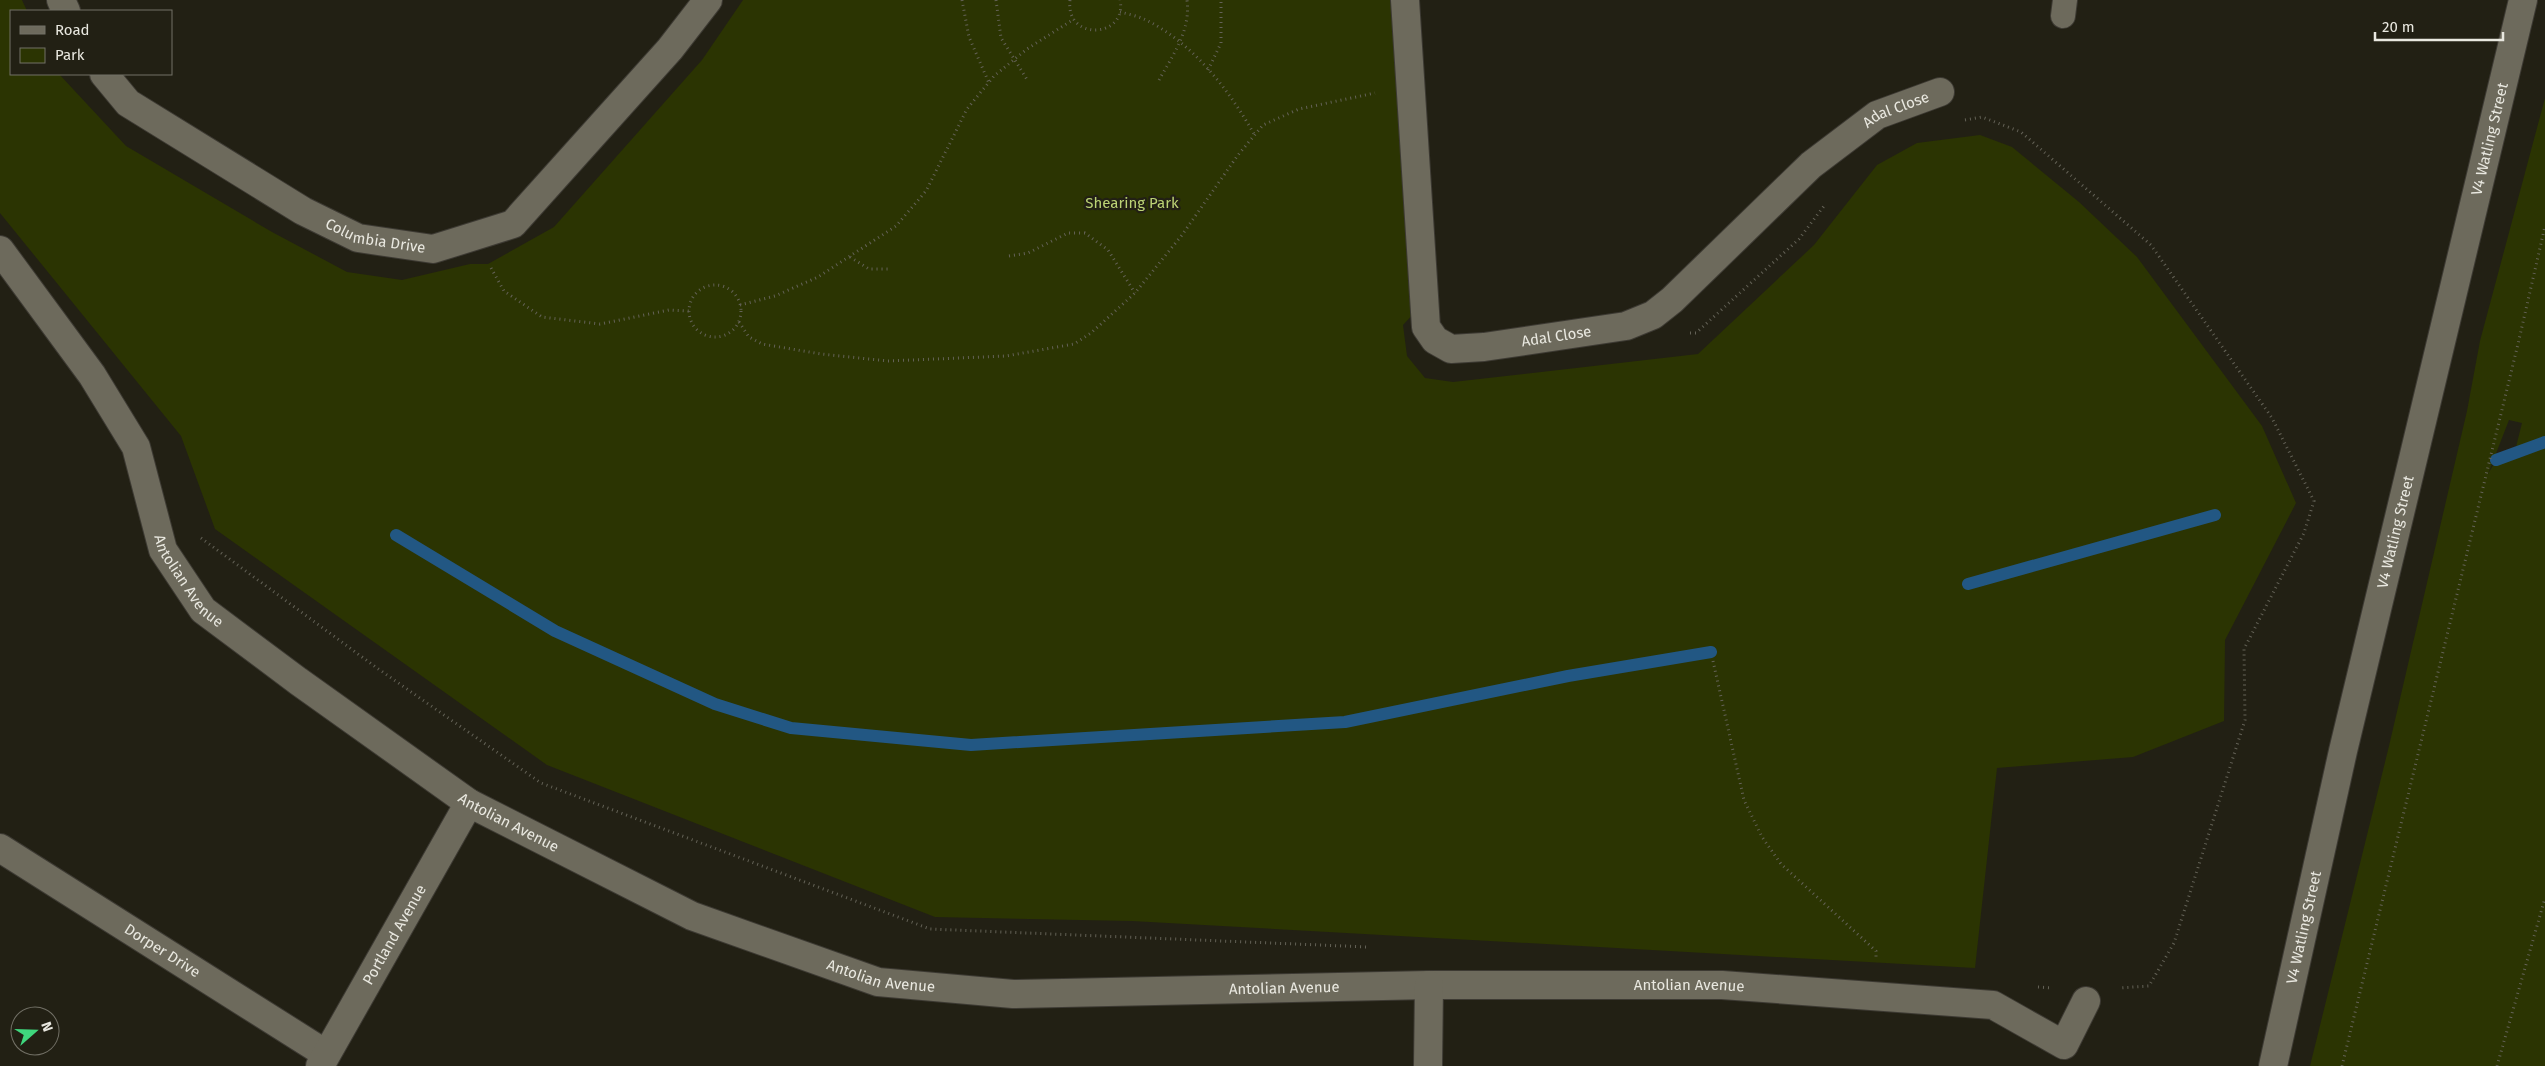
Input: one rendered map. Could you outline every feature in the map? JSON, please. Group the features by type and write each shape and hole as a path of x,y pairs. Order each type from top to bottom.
{"street":[{"name":"Columbia Drive","path":"105,75 128,103 303,211 358,238 433,249 513,224 670,49 708,0"},
{"name":"Adal Close","path":"1405,0 1426,327 1435,340 1451,349 1484,347 1626,326 1653,315 1672,300 1811,165 1877,115 1940,92"},
{"name":"V4 Watling Street","path":"2272,1066 2343,751 2523,0"},
{"name":"Antolian Avenue","path":"0,250 92,375 136,447 163,550 203,610 298,682 469,803 692,916 878,982 1013,994 1429,985 1722,985 1993,1006 2060,1056 2087,996"},
{"name":"Portland Avenue","path":"323,1060 469,803"},
{"name":"Dorper Drive","path":"0,848 323,1060"},
{"path":"1428,1066 1429,985"}],"path":[{"path":"962,0 969,37 989,83"},
{"path":"996,0 1001,38 1013,61 1028,81"},
{"path":"1070,0 1070,11 1079,26 1096,31 1111,26 1120,12 1120,0"},
{"path":"1159,80 1180,44 1186,22 1187,0"},
{"path":"1208,70 1221,43 1221,0"},
{"path":"1120,12 1145,19 1180,44 1208,70 1234,100 1254,134"},
{"path":"740,305 784,292 818,277 896,226 926,191 967,109 989,83 1027,49 1074,19"},
{"path":"739,322 726,334 710,336 698,330 692,323 689,310 693,298 698,292 715,285 731,290 740,305 739,322 750,337 762,344 821,354 888,361 1006,356 1074,344 1091,333 1135,293 1182,234 1254,134 1263,126 1299,109 1384,91"},
{"path":"1956,121 1982,117 2021,132 2151,245 2272,418 2314,501 2304,533 2244,649 2245,720 2174,943 2148,986 2087,996 2031,987"},
{"path":"1686,334 1696,332 1799,239 1828,202"},
{"path":"2342,1066 2545,226"},
{"path":"1009,256 1028,252 1068,232 1085,233 1108,250 1135,293"},
{"path":"850,257 869,269 888,268"},
{"path":"200,537 377,668 540,783 930,929 1376,948"},
{"path":"1713,661 1744,800 1762,837 1781,864 1876,951 1877,968"},
{"path":"2497,1066 2545,898"}],"green space":[{"name":"Shearing Park","path":"0,0 22,0 27,10 10,10 10,75 60,75 126,146 272,232 347,272 402,280 470,264 488,264 554,227 702,60 743,0 1399,0 1416,311 1403,325 1407,356 1425,378 1453,382 1698,354 1814,245 1877,165 1917,143 1980,135 2012,147 2079,202 2137,257 2262,426 2296,503 2225,640 2224,721 2133,757 1997,768 1975,968 1132,921 935,917 547,765 215,529 181,436 0,213"},
{"path":"2545,98 2545,1066 2310,1066 2389,746 2467,411 2480,341","holes":["2509,420 2522,423 2515,451 2496,460 2488,474"]}],"waterway":[{"path":"2496,460 2545,442"},
{"path":"1968,584 2215,515"},
{"path":"396,535 555,631 715,704 791,728 971,745 1345,722 1568,676 1711,652"}]}
